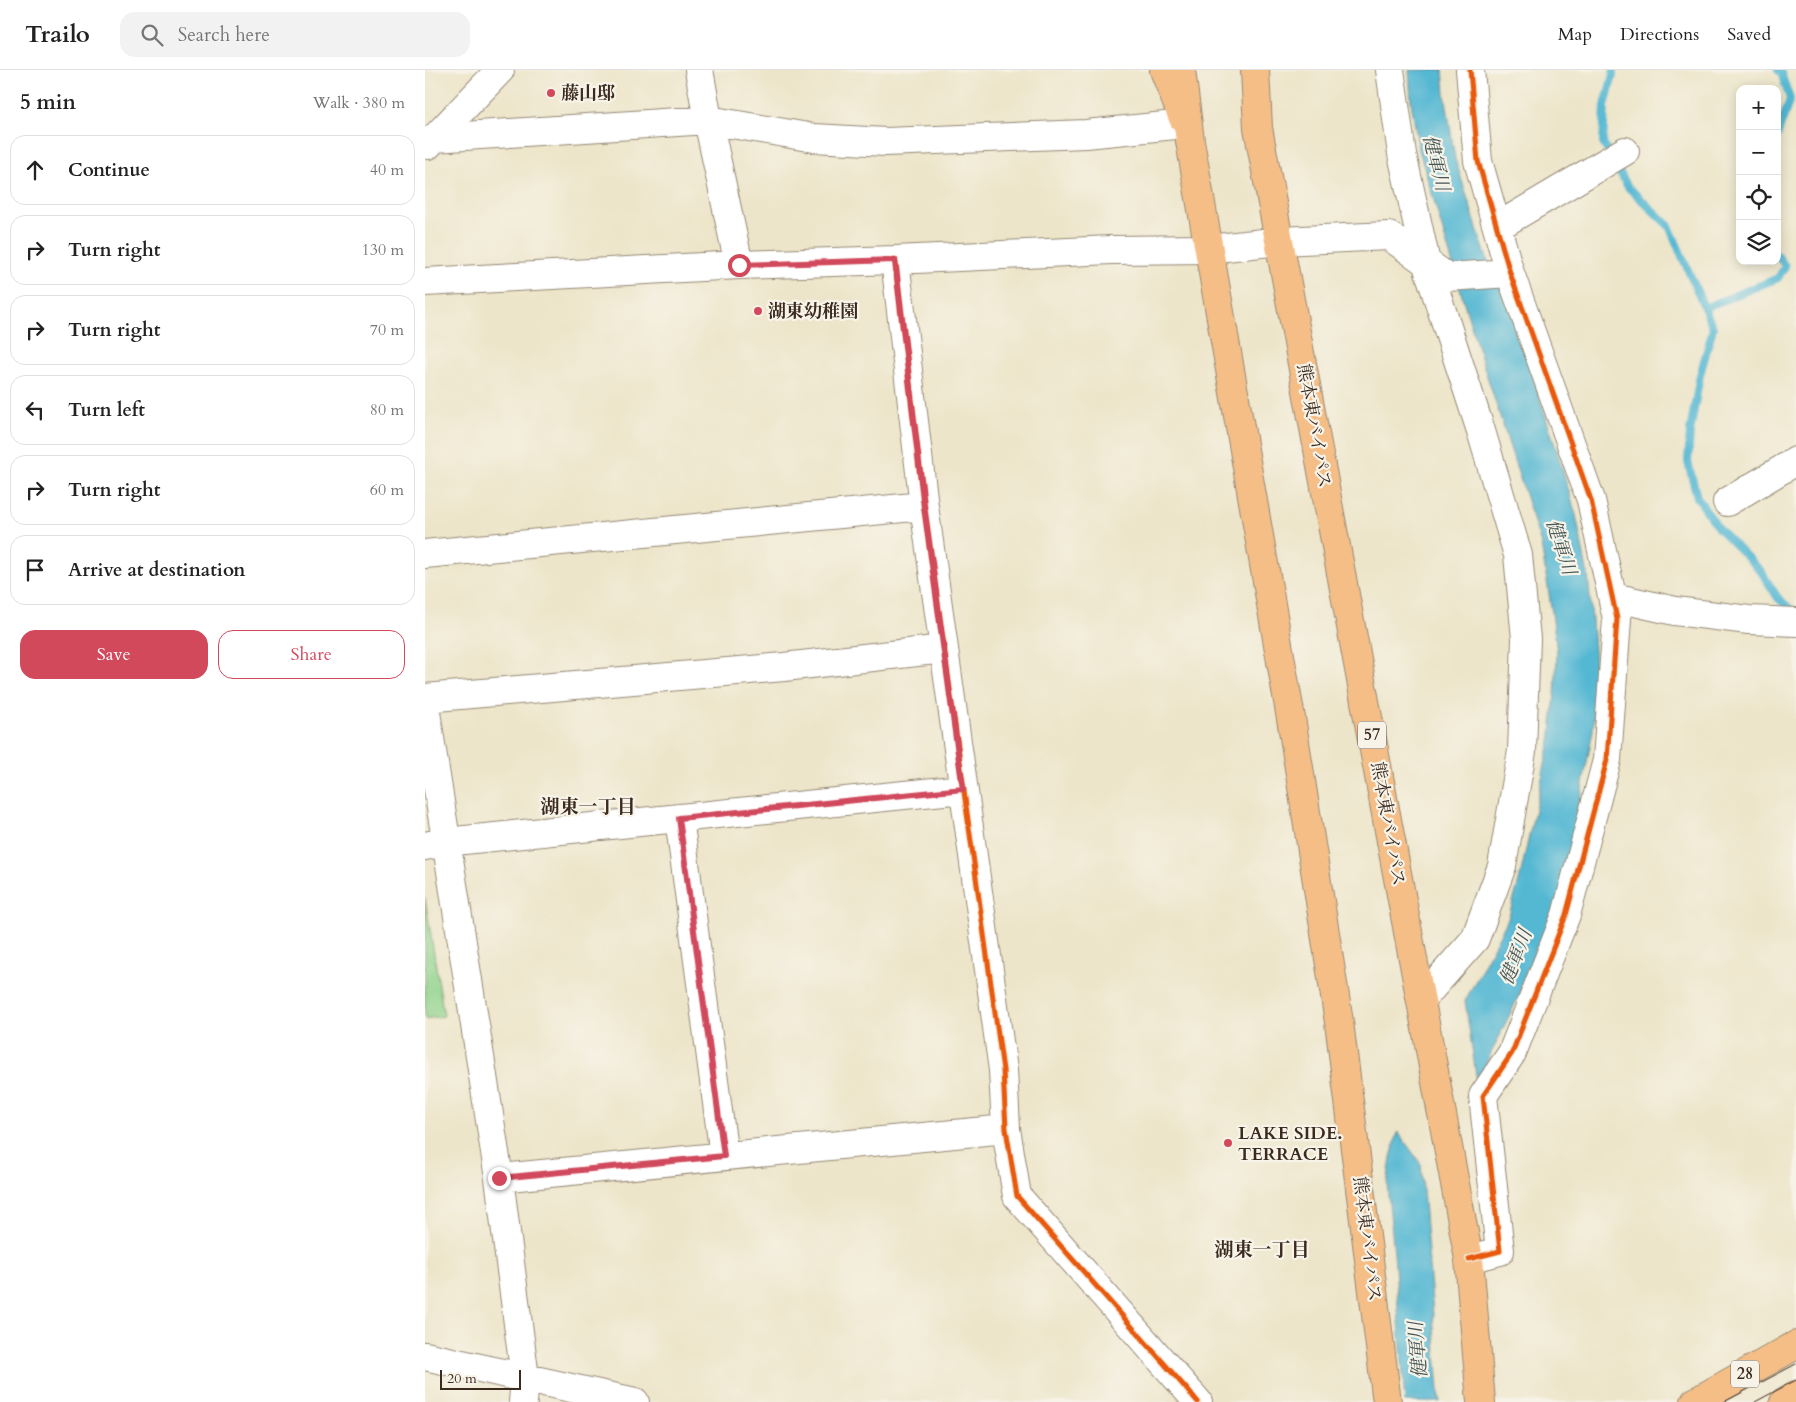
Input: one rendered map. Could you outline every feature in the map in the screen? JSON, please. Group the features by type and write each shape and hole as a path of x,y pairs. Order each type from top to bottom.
{"main road":[{"path":"1163,70 1188,133"},
{"name":"熊本東バイパス","path":"1181,70 1188,133 1293,730 1335,993 1387,1402"},
{"name":"熊本東バイパス","path":"1255,70 1258,128 1469,1259 1481,1402"},
{"name":"28","path":"1695,1402 1796,1345"},
{"path":"1784,1402 1796,1394"}],"street":[{"path":"430,143 500,70"},
{"path":"699,70 739,265"},
{"path":"1390,70 1402,154 1437,269 1481,431 1518,555 1526,639 1522,751 1502,866 1475,939 1421,1000"},
{"path":"1469,1259 1500,1251 1483,1096 1512,1053 1566,915 1607,760 1617,619 1591,500 1510,274 1478,161 1470,70"},
{"path":"430,143 708,120 814,138 886,142 1086,134 1188,133"},
{"path":"1497,227 1625,151"},
{"path":"425,282 739,265 1111,250 1208,248 1280,241 1389,236 1437,269 1510,274"},
{"path":"895,260 924,506 1003,1070 1006,1129 1017,1196 1198,1402"},
{"path":"1727,502 1796,460"},
{"path":"425,554 924,506"},
{"path":"1613,597 1675,611 1749,620 1796,622"},
{"path":"425,698 785,667 944,649"},
{"path":"425,706 435,844 499,1178 524,1390"},
{"path":"435,844 963,789"},
{"path":"679,818 724,1156"},
{"path":"499,1178 1006,1129"},
{"path":"425,1356 524,1390 635,1402"}],"green space":[{"path":"425,898 444,1016 425,1019"}],"water":[{"name":"健軍川","path":"1409,70 1443,70 1455,159 1487,259 1502,282 1576,515 1588,576 1592,619 1596,682 1593,730 1565,880 1549,934 1477,1082 1465,1001 1508,919 1519,881 1550,742 1557,653 1541,544 1470,323 1419,150 1411,102"},
{"name":"健軍川","path":"1398,1132 1421,1164 1440,1402 1405,1402 1387,1184 1391,1157"}],"waterway":[{"path":"1614,70 1605,106 1603,143 1628,187 1669,226 1713,328 1700,375 1690,432 1688,462 1697,497 1718,528 1760,570 1778,598 1796,614"},
{"path":"1778,70 1781,73 1790,99 1779,130"},
{"path":"1704,308 1778,278 1785,266 1781,260"}],"tram line":[{"path":"1724,1402 1796,1364"},
{"path":"1755,1402 1796,1380"}],"cycle path":[{"path":"1469,1259 1500,1251 1483,1096 1512,1053 1566,915 1607,760 1617,619 1591,500 1510,273 1478,161 1470,70"},
{"path":"895,260 924,506 1003,1070 1006,1129 1017,1196 1198,1402"}],"place":[{"name":"藤山邸","path":"551,93"},
{"name":"湖東幼稚園","path":"758,311"},
{"name":"LAKE SIDE. TERRACE","path":"1228,1143"}],"district":[{"name":"湖東一丁目","path":"588,807"},
{"name":"湖東一丁目","path":"1262,1250"}],"route":[{"path":"499,1178 724,1156 679,818 963,789 924,506 895,260 739,265"}]}
